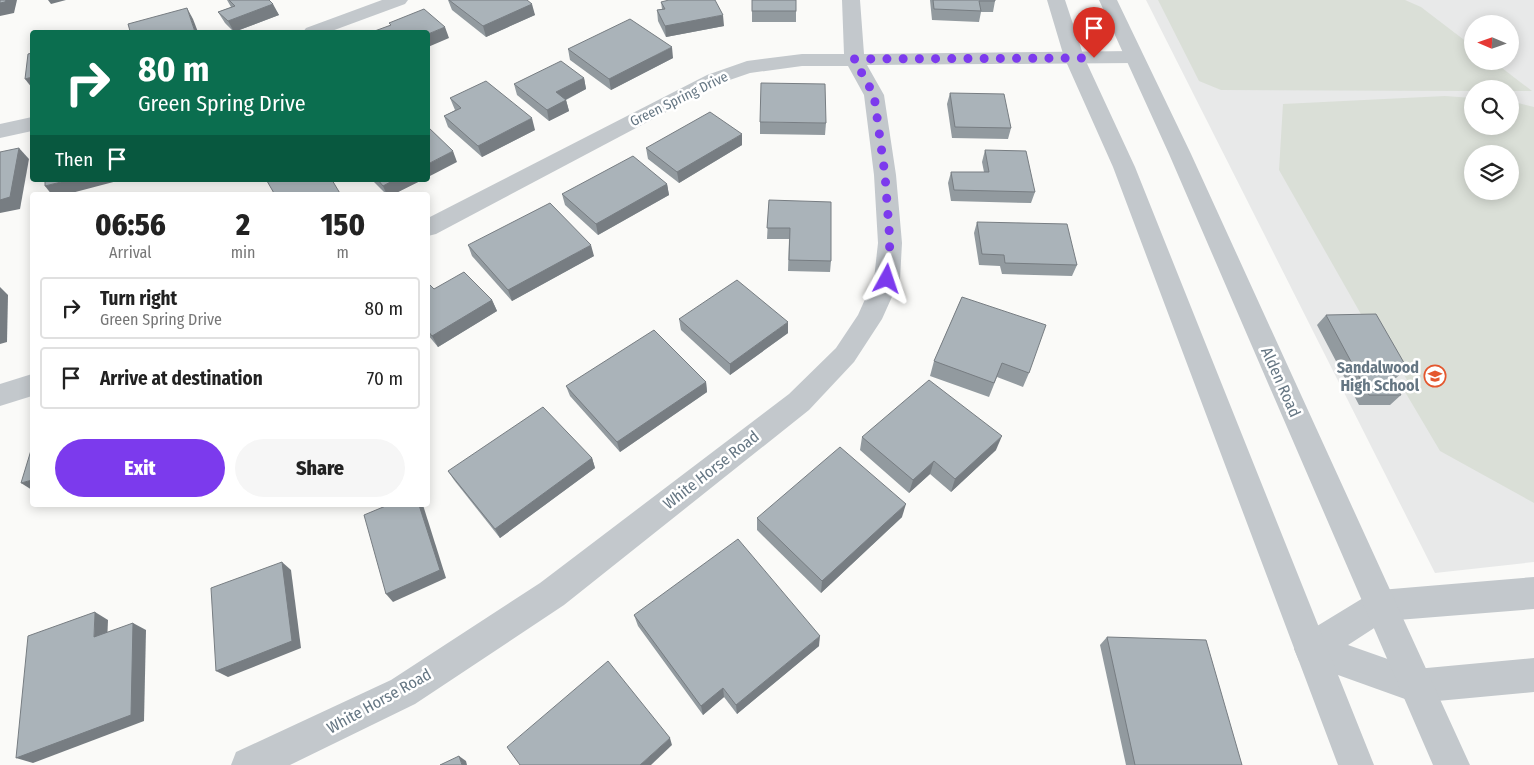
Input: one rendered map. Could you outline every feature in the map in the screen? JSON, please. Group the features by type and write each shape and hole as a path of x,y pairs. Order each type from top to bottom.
{"street":[{"path":"319,30 399,0"},
{"name":"White Horse Road","path":"249,765 403,692 552,594 799,402 845,355 869,319 887,279 890,242 885,175 874,95 854,59 851,0"},
{"path":"1056,0 1074,58 1124,167 1356,765"},
{"name":"Alden Road","path":"1108,0 1180,154 1452,765"},
{"name":"Green Spring Drive","path":"430,227 714,79 746,67 772,63 854,59 1134,58"},
{"path":"0,131 30,124"},
{"path":"0,395 30,386"},
{"path":"1311,649 1380,606 1534,593"},
{"path":"1311,649 1416,686 1534,675"}],"shaded area":[{"name":"Sandalwood High School","path":"1146,0 1534,0 1534,562 1435,573"},
{"path":"1158,0 1405,0 1421,7 1464,40 1464,70 1505,70 1518,80 1464,80 1464,91 1221,90 1199,81"},
{"path":"1519,81 1532,91 1519,91"},
{"path":"1445,96 1464,97 1464,135 1519,135 1519,103 1534,107 1534,503 1440,451 1398,380 1407,380 1370,316 1362,316 1279,170 1283,104"}],"building":[{"path":"229,0 269,0 273,4 228,21 218,12 235,6"},
{"path":"449,0 527,0 532,4 483,26"},
{"path":"669,0 715,0 723,15 665,26 657,10 665,9 661,2"},
{"path":"752,0 796,0 796,11 752,11"},
{"path":"933,0 995,1 979,1 981,11 934,9"},
{"path":"187,8 194,30 130,30 128,24"},
{"path":"424,9 445,27 430,33 430,30 377,30 391,25 389,23"},
{"path":"630,19 672,47 609,79 568,49"},
{"path":"28,54 30,54 30,78 25,79"},
{"path":"561,61 584,78 556,92 566,100 547,110 514,84"},
{"path":"486,81 532,118 478,146 444,116 461,108 450,98"},
{"path":"761,83 825,84 826,123 760,122"},
{"path":"950,93 1004,94 1011,128 955,127"},
{"path":"710,112 742,134 677,172 646,148"},
{"path":"430,129 453,151 430,163"},
{"path":"19,148 10,197 0,200 0,152"},
{"path":"985,150 1026,151 1035,192 954,190 951,172 989,172"},
{"path":"633,156 667,184 596,224 562,194"},
{"path":"45,182 61,182 45,186"},
{"path":"268,182 333,182 339,192 273,192"},
{"path":"380,182 390,182 383,186"},
{"path":"769,200 831,202 831,261 789,260 790,228 767,228"},
{"path":"550,203 591,245 508,290 468,245"},
{"path":"977,222 1067,224 1077,265 1005,263 1004,255 982,254"},
{"path":"464,272 492,300 432,336 430,334 430,285 434,289"},
{"path":"737,280 788,322 730,364 679,319"},
{"path":"962,297 1046,325 1029,373 1002,363 994,383 934,361"},
{"path":"1376,314 1407,368 1386,368 1401,395 1369,395 1326,315"},
{"path":"654,330 706,382 617,442 566,386"},
{"path":"929,380 1002,436 955,479 934,461 913,480 862,437"},
{"path":"543,407 592,458 495,529 448,471"},
{"path":"840,447 906,504 822,581 757,518"},
{"path":"30,454 30,481 21,483"},
{"path":"383,507 420,507 440,570 386,594 364,515"},
{"path":"738,539 820,636 736,705 723,688 701,706 634,615"},
{"path":"282,562 292,641 216,671 211,588"},
{"path":"95,612 94,637 133,623 131,715 16,758 28,636"},
{"path":"1107,637 1206,640 1242,765 1135,765"},
{"path":"608,661 670,738 640,765 520,765 507,747"},
{"path":"459,756 462,765 440,765"}],"place":[{"name":"Sandalwood High School","path":"1435,376"}],"route":[{"path":"887,279 890,242 885,175 874,95 854,59 1094,58"}]}
